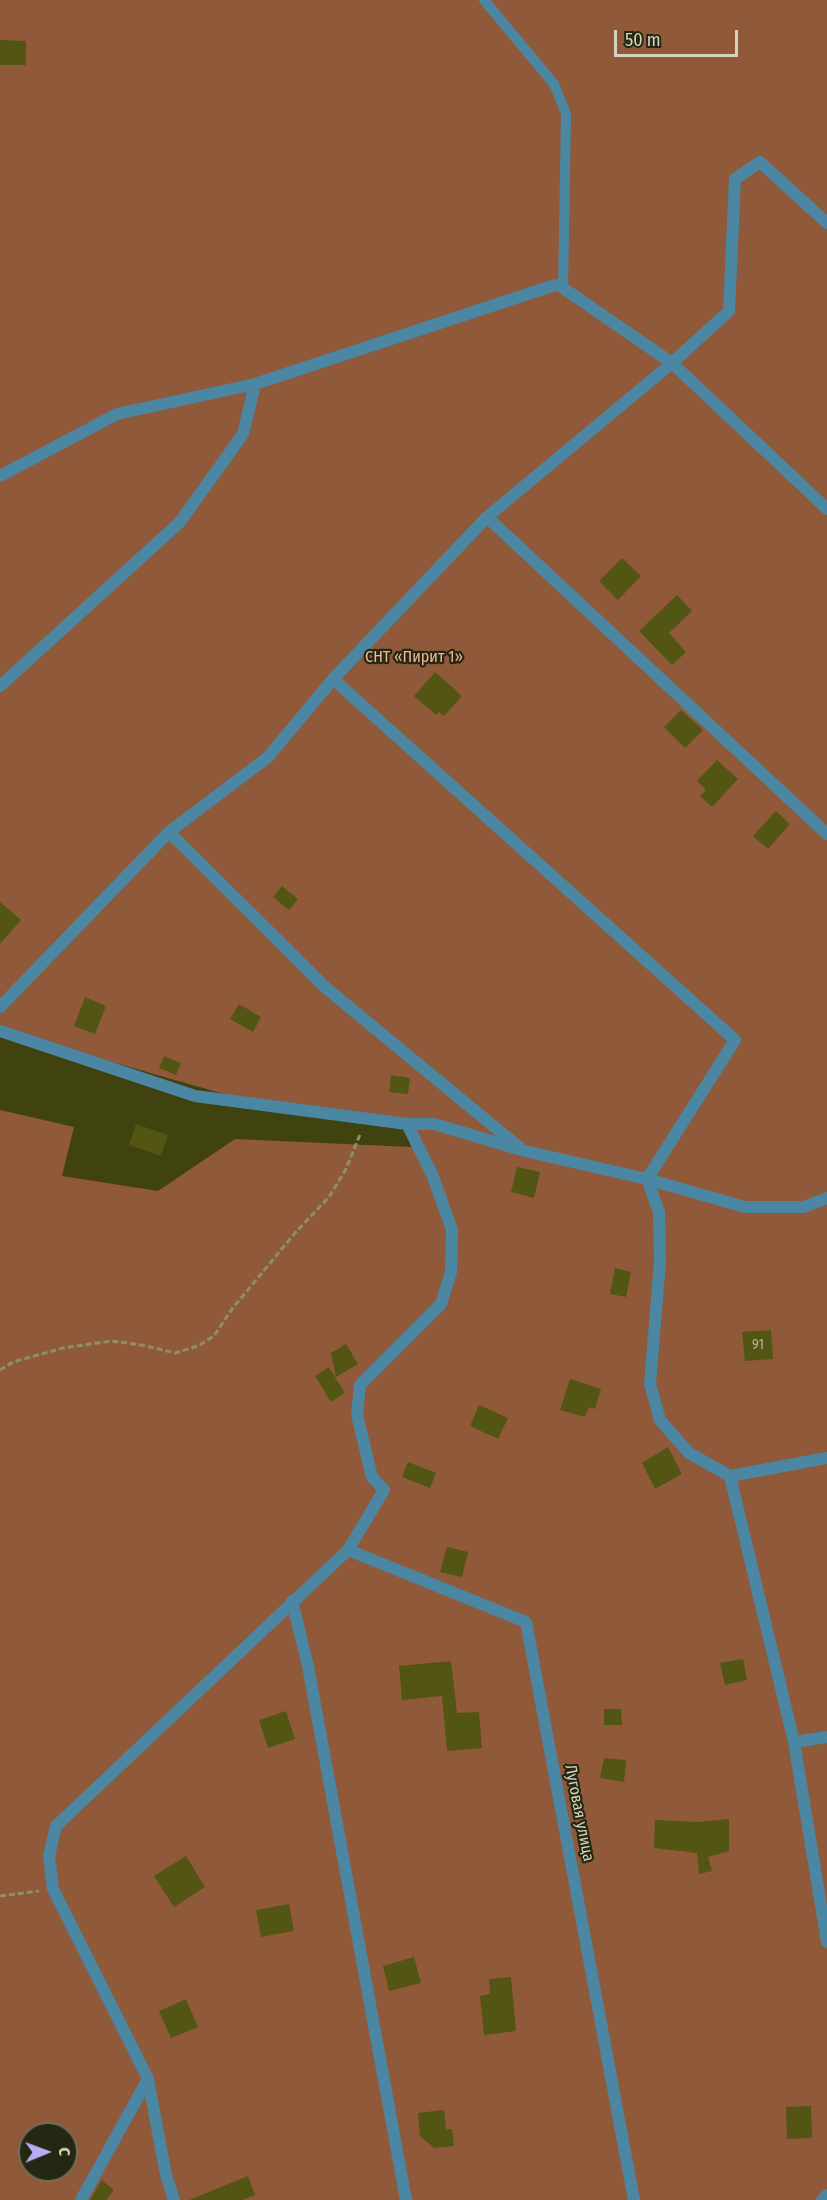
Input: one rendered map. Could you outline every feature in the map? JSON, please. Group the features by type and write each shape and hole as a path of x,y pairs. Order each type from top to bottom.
{"street":[{"path":"0,1007 170,832 268,757 333,679 487,517 672,363 729,311 735,179 760,162 827,223"},
{"path":"0,476 117,414 255,384 555,285 563,288 672,363 827,509"},
{"path":"0,686 180,522 243,434 255,384"},
{"path":"487,517 827,834"},
{"path":"333,679 735,1040 646,1179"},
{"path":"170,832 326,988 525,1151"},
{"path":"0,1031 195,1096 407,1124 434,1124 525,1151 646,1179 745,1208 804,1207 827,1198"},
{"path":"174,2200 166,2175 148,2079 53,1889 49,1856 56,1826 348,1550 384,1490 372,1477 357,1415 360,1385 441,1304 451,1272 452,1230 432,1174 407,1124"},
{"path":"646,1179 659,1212 660,1261 650,1384 660,1420 689,1452 730,1476 827,1458"},
{"path":"730,1476 794,1742 827,1942"},
{"name":"Луговая улица","path":"348,1550 526,1622 634,2200"},
{"path":"292,1601 308,1666 406,2200"},
{"path":"794,1742 827,1737"},
{"path":"81,2200 148,2079"},
{"path":"822,2200 827,2194"}],"lane":[{"path":"484,0 554,84 566,114 563,288"}],"path":[{"path":"0,1370 14,1362 63,1348 111,1341 175,1353 198,1346 214,1336 232,1309 295,1233 329,1197 346,1169 360,1138 363,1118"},
{"path":"0,1896 53,1889"}],"green space":[{"name":"СНТ «Пирит 1»","path":"0,0 827,0 827,2200 0,2200 0,1110 74,1127 62,1176 158,1191 235,1139 411,1147 407,1121 231,1096 0,1030"}],"building":[{"path":"0,40 26,41 26,65 0,65"},
{"path":"622,558 641,576 618,600 599,581"},
{"path":"677,595 692,611 669,633 686,652 672,665 639,631"},
{"path":"435,672 462,696 444,716 439,712 436,715 414,696"},
{"path":"681,710 703,730 685,748 664,727"},
{"path":"717,760 738,779 712,807 700,796 706,790 697,781"},
{"path":"776,811 790,824 768,849 753,836"},
{"path":"282,886 298,899 289,910 273,897"},
{"path":"0,902 21,920 0,944"},
{"path":"85,997 106,1006 95,1034 74,1026"},
{"path":"239,1004 261,1017 253,1032 230,1019"},
{"path":"164,1056 181,1063 176,1075 159,1068"},
{"path":"391,1075 410,1078 408,1094 389,1092"},
{"path":"136,1124 168,1135 161,1156 129,1145"},
{"path":"517,1167 540,1172 534,1198 511,1192"},
{"path":"615,1268 631,1272 626,1297 610,1294"},
{"path":"771,1330 773,1359 745,1361 742,1332"},
{"path":"346,1344 358,1364 336,1377 331,1353"},
{"path":"329,1367 345,1393 331,1402 315,1376"},
{"path":"570,1379 601,1389 595,1409 589,1407 585,1417 560,1410"},
{"path":"479,1405 508,1418 498,1439 470,1426"},
{"path":"668,1447 682,1474 655,1489 642,1463"},
{"path":"408,1462 436,1473 430,1488 402,1477"},
{"path":"447,1547 468,1552 462,1577 440,1572"},
{"path":"743,1659 747,1680 725,1685 720,1663"},
{"path":"451,1661 457,1713 479,1712 482,1748 447,1751 442,1696 402,1700 399,1666"},
{"path":"604,1709 621,1709 622,1725 604,1725"},
{"path":"286,1711 295,1739 268,1748 259,1720"},
{"path":"604,1758 626,1760 624,1782 600,1778"},
{"path":"729,1819 729,1851 708,1857 712,1871 699,1874 697,1853 654,1848 655,1820 699,1822"},
{"path":"186,1856 205,1887 174,1907 154,1876"},
{"path":"289,1904 294,1931 261,1937 256,1910"},
{"path":"414,1957 421,1983 389,1991 383,1966"},
{"path":"511,1977 516,2031 484,2035 480,1996 490,1994 489,1979"},
{"path":"186,1999 198,2027 171,2038 159,2011"},
{"path":"811,2106 812,2138 787,2139 786,2107"},
{"path":"444,2110 446,2129 452,2129 454,2146 434,2148 420,2136 418,2113"},
{"path":"248,2176 255,2195 243,2200 189,2200"},
{"path":"102,2180 114,2190 106,2200 90,2200"}]}
